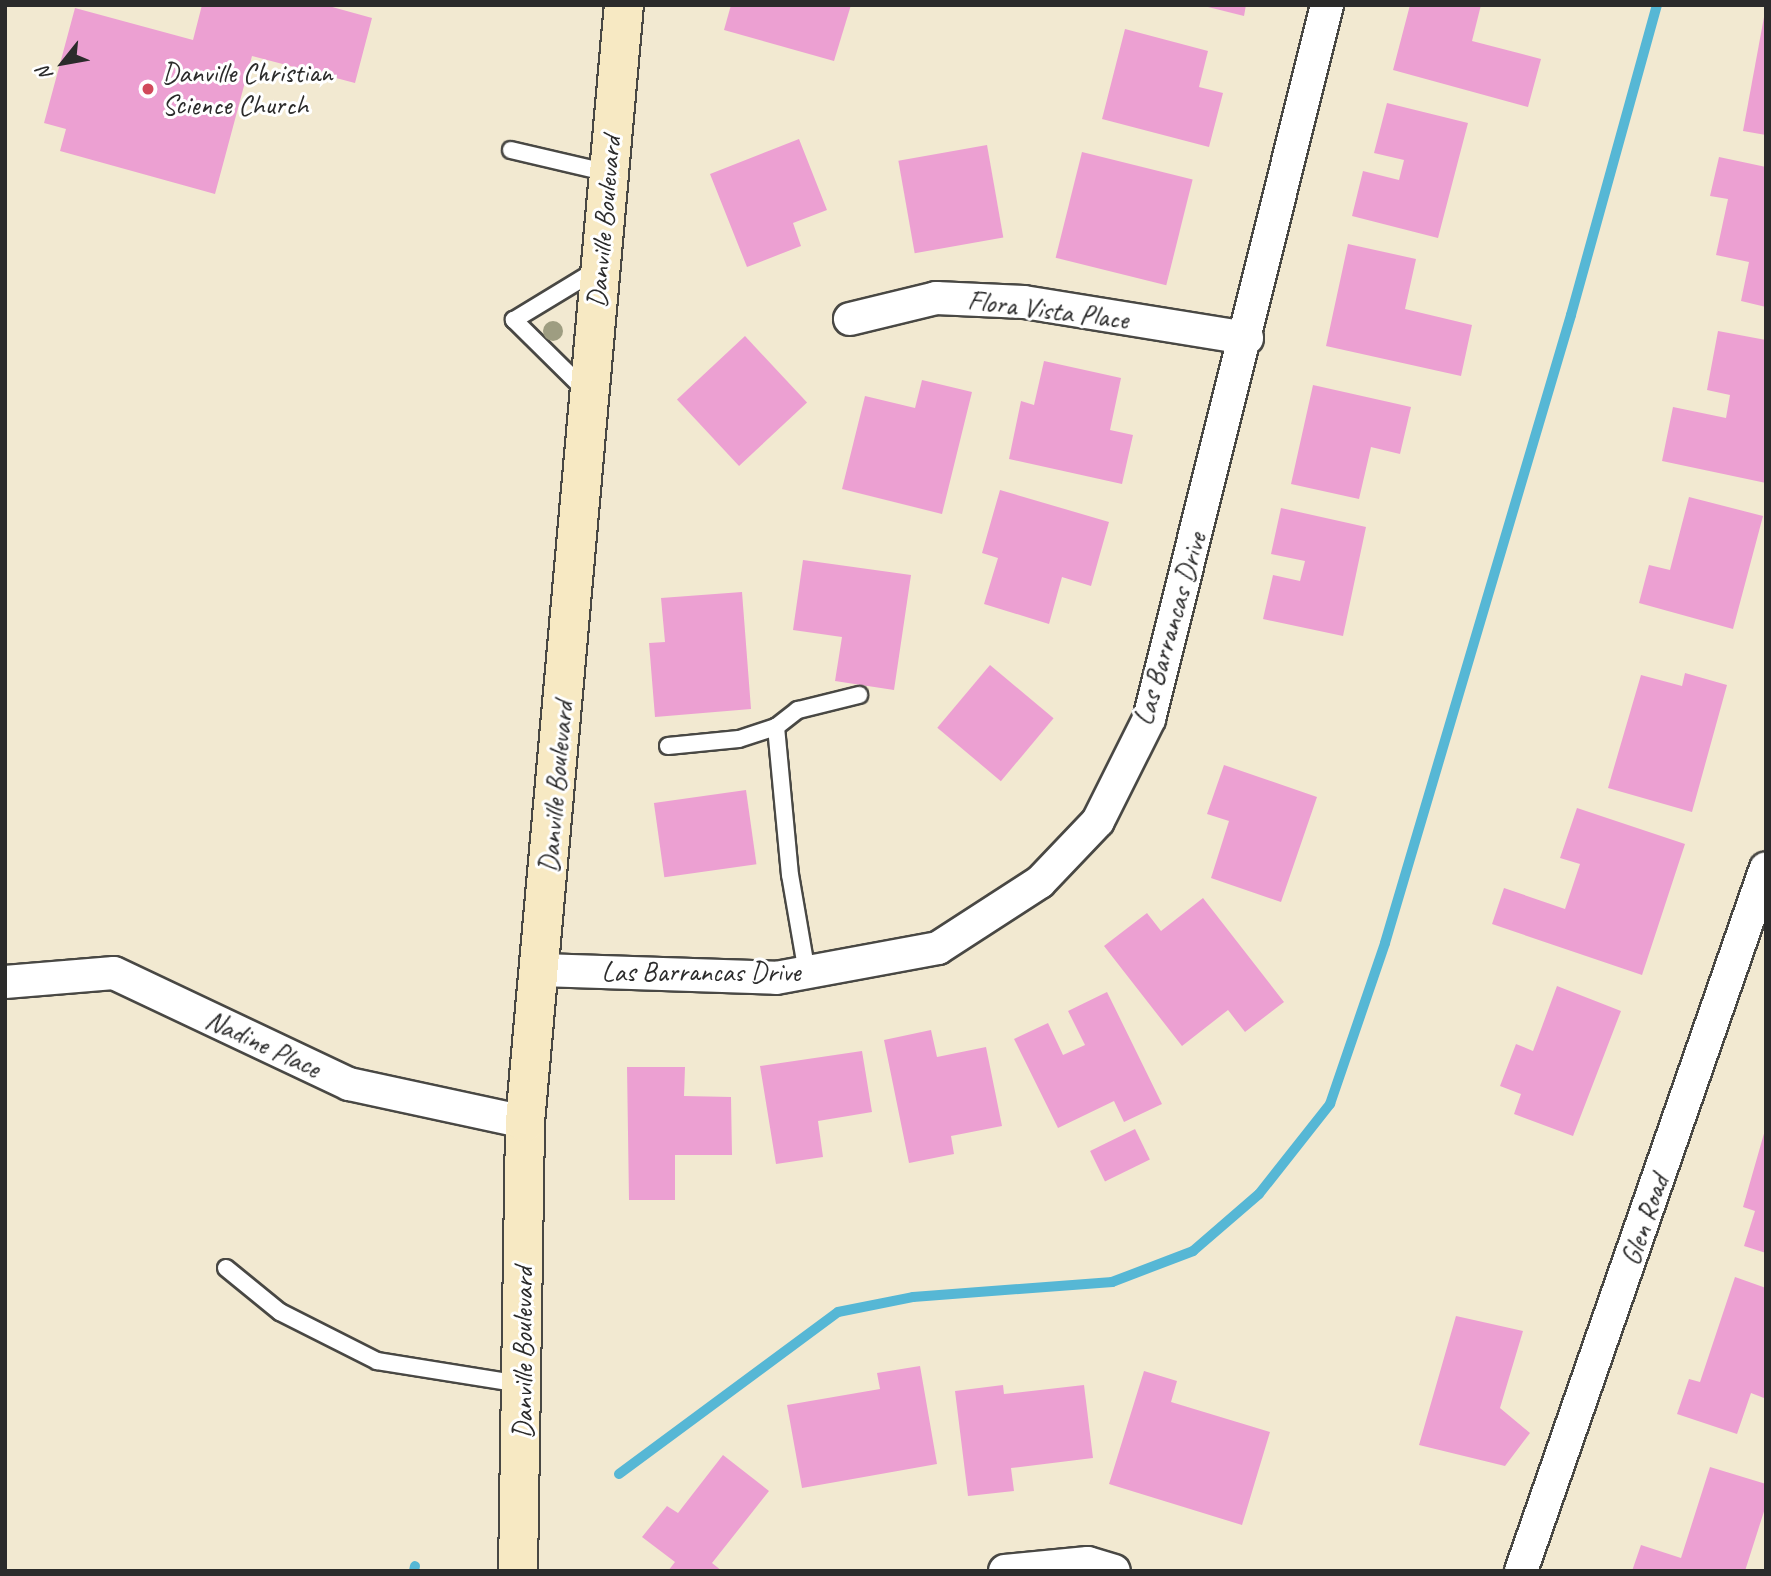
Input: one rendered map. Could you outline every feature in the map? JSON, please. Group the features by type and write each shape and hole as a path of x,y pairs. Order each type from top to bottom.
{"main road":[{"name":"Danville Boulevard","path":"518,1571 525,1122 541,970 624,5"}],"street":[{"name":"Las Barrancas Drive","path":"541,970 776,978 938,948 1040,882 1098,821 1149,719 1247,338 1327,5"},
{"name":"Flora Vista Place","path":"850,319 936,298 1024,302 1247,338"},
{"name":"Glen Road","path":"1521,1571 1766,868"},
{"name":"Nadine Place","path":"5,982 114,972 349,1084 525,1122"},
{"path":"1005,1571 1088,1563 1114,1571"}],"lane":[{"path":"511,150 609,173"},
{"path":"589,394 514,320 600,267"},
{"path":"667,746 739,739 776,727 798,710 859,695"},
{"path":"776,727 790,875 807,973"},
{"path":"226,1268 280,1312 377,1361 523,1384"}],"building":[{"name":"Danville Christian Science Church","path":"202,5 325,5 372,18 355,83 252,56 215,194 60,151 66,129 44,123 75,8 193,40"},
{"path":"731,5 851,5 834,61 724,30"},
{"path":"1200,5 1246,5 1244,16"},
{"path":"1410,5 1481,5 1472,41 1541,59 1528,107 1393,70"},
{"path":"1766,17 1766,135 1743,131"},
{"path":"1125,29 1208,51 1199,87 1223,93 1209,147 1102,119"},
{"path":"1387,103 1468,123 1438,238 1352,216 1363,171 1399,180 1404,160 1374,153"},
{"path":"799,139 827,210 793,223 801,246 747,267 710,174"},
{"path":"987,145 1003,238 915,253 898,161"},
{"path":"1082,152 1193,180 1166,285 1056,258"},
{"path":"1719,157 1766,167 1766,307 1741,301 1749,262 1716,255 1728,199 1710,196"},
{"path":"1348,244 1416,259 1405,309 1472,325 1461,376 1326,346"},
{"path":"1718,331 1766,340 1766,483 1662,461 1673,407 1726,418 1730,395 1707,390"},
{"path":"745,336 807,403 739,466 677,399"},
{"path":"1044,361 1121,378 1110,430 1133,435 1122,484 1009,459 1021,401 1034,405"},
{"path":"922,380 972,392 942,514 842,489 865,396 915,408"},
{"path":"1313,385 1411,407 1400,454 1371,447 1359,499 1291,484"},
{"path":"1000,490 1109,522 1091,586 1062,577 1049,624 984,604 998,558 982,553"},
{"path":"1689,497 1763,516 1733,629 1639,603 1649,565 1670,570"},
{"path":"1281,508 1366,527 1343,636 1263,619 1273,575 1300,581 1305,561 1271,554"},
{"path":"803,560 911,575 894,690 835,681 842,637 793,630"},
{"path":"742,592 751,709 655,717 649,643 665,642 661,598"},
{"path":"990,665 1054,718 1001,781 937,728"},
{"path":"1685,673 1727,685 1692,812 1608,788 1641,675 1682,686"},
{"path":"1224,765 1317,797 1281,902 1211,878 1229,821 1207,814"},
{"path":"746,790 756,864 664,877 654,803"},
{"path":"1577,808 1685,844 1642,975 1492,924 1504,888 1565,909 1580,864 1560,858"},
{"path":"1203,898 1284,1002 1245,1032 1228,1010 1182,1046 1104,946 1147,913 1161,931"},
{"path":"1557,986 1621,1011 1573,1136 1514,1114 1521,1094 1500,1086 1516,1044 1533,1051"},
{"path":"1107,992 1162,1104 1124,1122 1114,1101 1058,1128 1014,1039 1048,1023 1063,1055 1085,1045 1068,1011"},
{"path":"931,1030 937,1057 986,1047 1002,1126 951,1136 954,1154 909,1163 884,1040"},
{"path":"862,1051 872,1112 818,1121 823,1157 776,1164 760,1066"},
{"path":"627,1067 685,1067 684,1096 731,1097 732,1155 675,1155 675,1200 629,1200"},
{"path":"1135,1129 1150,1160 1105,1181 1090,1151"},
{"path":"1765,1130 1766,1253 1744,1246 1755,1211 1743,1207"},
{"path":"1735,1277 1766,1288 1766,1393 1764,1398 1751,1393 1737,1434 1677,1414 1689,1379 1700,1382"},
{"path":"1456,1316 1523,1331 1500,1408 1530,1433 1505,1466 1419,1445"},
{"path":"920,1366 937,1464 802,1488 787,1405 880,1389 877,1373"},
{"path":"1144,1371 1177,1381 1171,1402 1270,1432 1242,1525 1109,1484"},
{"path":"1003,1385 1004,1394 1084,1385 1093,1458 1011,1468 1014,1491 968,1496 955,1391"},
{"path":"723,1455 769,1491 712,1563 722,1571 668,1571 675,1562 642,1537 667,1506 678,1513"},
{"path":"1710,1467 1766,1484 1766,1505 1745,1571 1632,1571 1641,1545 1681,1558"}],"waterway":[{"path":"619,1474 838,1312 913,1297 1112,1282 1193,1251 1259,1194 1330,1104 1385,943 1571,315 1657,5"},
{"path":"414,1571 415,1566"}],"place":[{"name":"Danville Christian Science Church","path":"148,89"}]}
